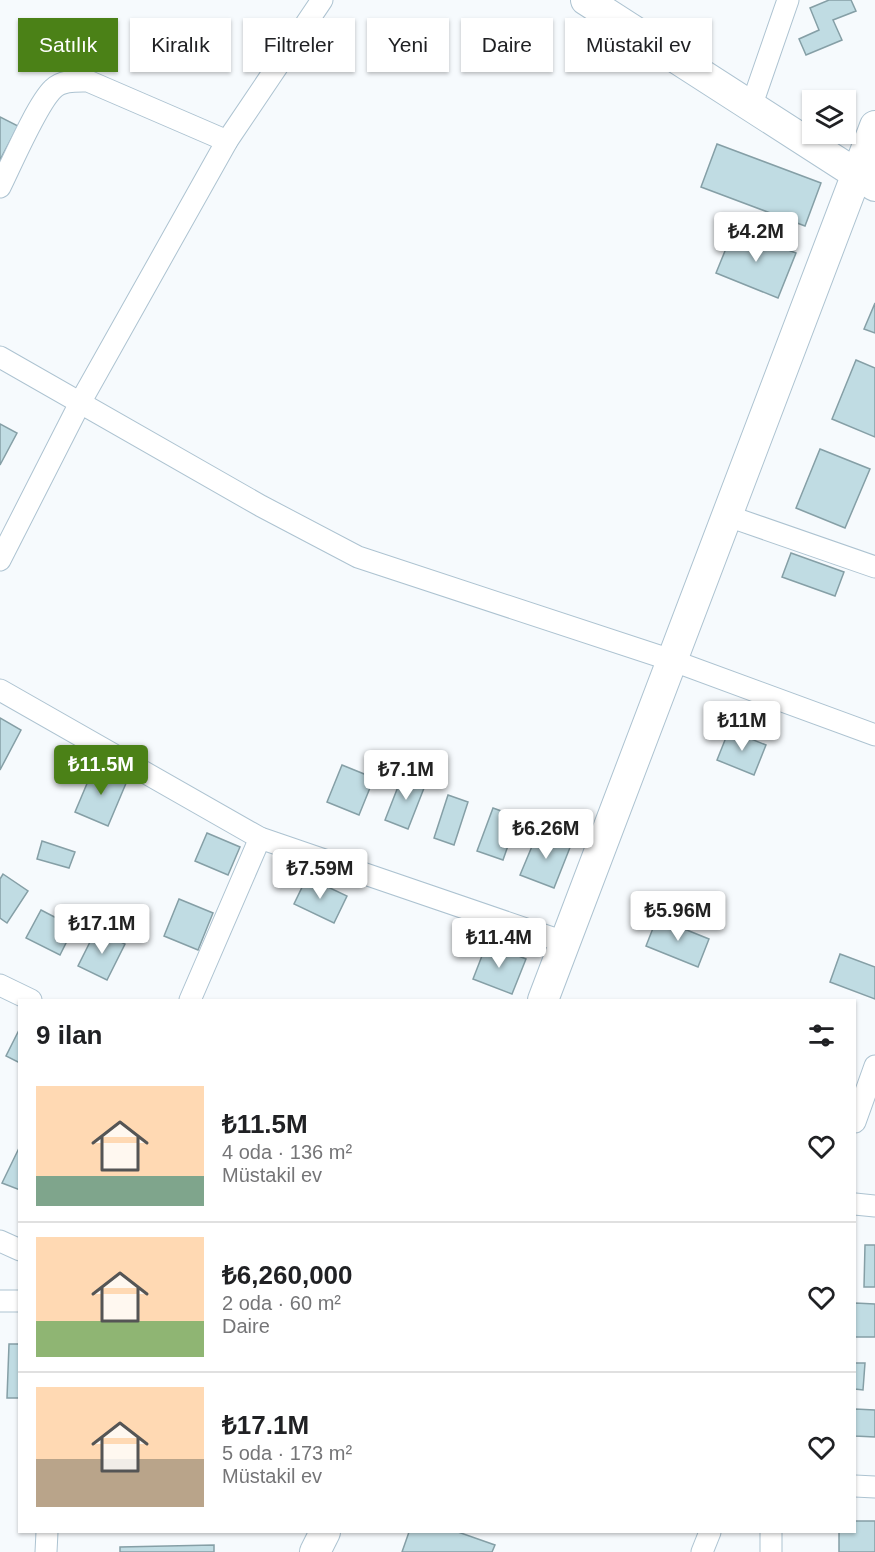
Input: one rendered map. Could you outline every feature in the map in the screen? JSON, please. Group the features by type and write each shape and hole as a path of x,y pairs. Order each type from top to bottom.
{"street":[{"path":"0,560 81,401 227,141 322,0"},
{"path":"543,999 567,943 671,660 870,158 751,107 586,0"},
{"path":"751,107 788,0"},
{"path":"0,187 43,102 53,88 67,81 88,81 227,141"},
{"path":"0,357 81,401 261,506 358,557 671,660 875,735"},
{"path":"728,516 875,567"},
{"path":"0,690 260,838 567,943"},
{"path":"190,999 260,838"},
{"path":"0,985 29,999"},
{"path":"856,1119 875,1066"},
{"path":"856,1204 875,1206"},
{"path":"0,1241 18,1249"},
{"path":"0,1301 18,1301"},
{"path":"856,1486 875,1487"},
{"path":"46,1552 47,1533"},
{"path":"315,1552 324,1533"},
{"path":"702,1552 710,1533"},
{"path":"771,1533 771,1552"}],"building":[{"path":"829,0 851,0 856,11 833,20 842,40 806,55 799,39 819,30 810,8"},
{"path":"0,117 18,126 0,160"},
{"path":"717,144 821,183 805,226 701,187"},
{"path":"734,229 796,253 778,298 716,273"},
{"path":"875,303 875,333 864,329"},
{"path":"856,360 875,368 875,437 832,419"},
{"path":"0,424 17,433 0,465"},
{"path":"820,449 870,469 845,528 796,508"},
{"path":"791,553 844,572 835,596 782,577"},
{"path":"0,718 21,730 0,770"},
{"path":"729,730 766,745 754,775 717,760"},
{"path":"342,765 374,778 359,815 327,802"},
{"path":"94,767 127,781 108,826 75,812"},
{"path":"403,774 426,783 408,829 385,820"},
{"path":"448,795 468,802 454,845 434,838"},
{"path":"493,808 518,817 503,860 477,851"},
{"path":"538,832 571,845 554,888 520,875"},
{"path":"207,833 240,847 228,875 195,861"},
{"path":"42,841 75,852 69,868 37,859"},
{"path":"3,874 28,891 7,923 0,918 0,879"},
{"path":"307,877 347,896 334,923 294,904"},
{"path":"179,899 213,913 198,950 164,936"},
{"path":"41,910 74,927 60,955 26,938"},
{"path":"657,918 709,939 698,967 646,946"},
{"path":"96,930 125,944 107,980 78,966"},
{"path":"487,943 526,959 512,994 473,979"},
{"path":"840,954 875,967 875,999 830,982"},
{"path":"18,1032 18,1062 6,1056"},
{"path":"18,1150 18,1189 2,1183"},
{"path":"865,1245 875,1245 875,1287 864,1287"},
{"path":"856,1303 875,1304 875,1337 856,1337"},
{"path":"9,1344 18,1344 18,1398 7,1398"},
{"path":"856,1363 865,1363 863,1390 856,1389"},
{"path":"856,1409 875,1410 875,1437 856,1436"},
{"path":"856,1521 875,1521 875,1552 839,1552 839,1533 856,1533"},
{"path":"409,1533 461,1533 495,1545 492,1552 402,1552"},
{"path":"214,1545 214,1552 120,1552 120,1547"}]}
